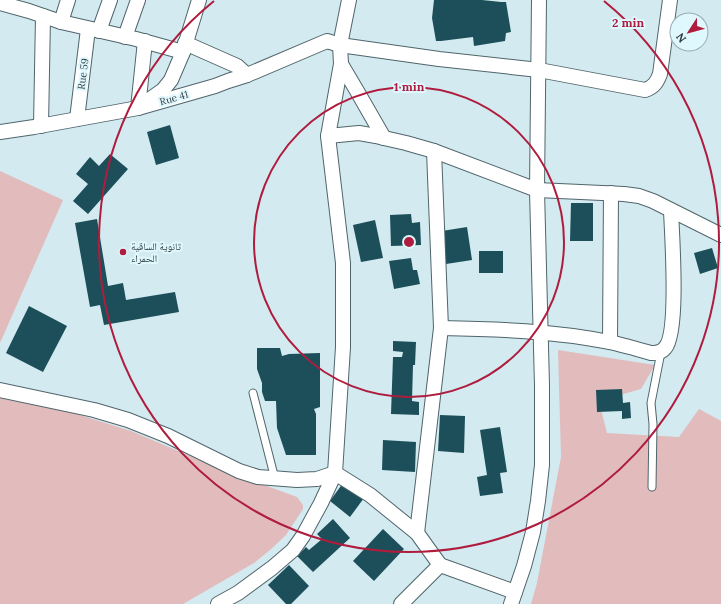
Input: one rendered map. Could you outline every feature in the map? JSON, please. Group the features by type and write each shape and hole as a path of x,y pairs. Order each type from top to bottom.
{"street":[{"path":"61,22 68,0"},
{"name":"Rue 59","path":"77,119 93,30 110,0"},
{"path":"125,37 138,0"},
{"path":"138,108 166,87 171,80 184,48 199,0"},
{"path":"218,604 238,593 272,568 293,550 303,536 321,503 335,473 343,347 343,263 328,136 341,64 340,45 350,0"},
{"path":"335,473 370,495 417,533 440,565 513,598 524,566 533,532 542,465 538,190 539,0"},
{"name":"Rue 41","path":"0,132 138,108 248,75 327,41 340,45 439,59 539,70 645,90 654,85 660,74 670,0"},
{"path":"0,3 30,5 43,16 61,22 125,37 184,48 237,66 248,75"},
{"path":"41,126 43,16"},
{"path":"138,108 145,41"},
{"path":"341,64 384,138"},
{"path":"328,136 359,133 406,143 434,151 538,190 611,193 633,195 645,198 721,235"},
{"path":"417,533 441,328 434,151"},
{"path":"610,342 611,193"},
{"path":"441,328 512,330 540,333 610,342 651,353 657,353 665,349 670,338 673,314 674,283 671,211"},
{"path":"0,390 94,410 128,420 168,436 239,471 258,477 297,480 317,479 335,473"},
{"path":"402,604 440,565"}],"lane":[{"path":"652,487 653,424 651,403 661,351"},
{"path":"253,393 275,479"}],"shaded area":[{"path":"0,171 63,200 0,343"},
{"path":"558,350 655,365 641,389 599,401 607,433 679,437 699,409 721,421 721,604 531,604 537,583 561,457"},
{"path":"0,398 67,411 131,431 223,470 297,497 303,505 303,509 286,535 254,563 183,604 0,604"}],"building":[{"path":"434,0 482,0 506,2 511,32 506,33 505,41 474,46 473,37 436,41 432,18"},
{"path":"170,125 179,158 156,165 147,132"},
{"path":"110,154 128,169 88,214 73,201 88,184 76,174 90,157 99,166"},
{"path":"571,203 593,203 593,241 570,241"},
{"path":"411,214 412,223 420,222 421,245 391,246 390,215"},
{"path":"97,219 108,286 123,283 126,300 175,292 179,312 104,325 100,305 90,307 75,223"},
{"path":"375,220 383,258 361,262 353,225"},
{"path":"467,227 472,260 446,264 442,231"},
{"path":"712,248 718,268 700,274 694,253"},
{"path":"479,251 503,251 503,273 479,273"},
{"path":"411,258 413,270 417,270 420,284 394,289 389,261"},
{"path":"29,306 67,326 43,372 6,353"},
{"path":"393,341 416,342 415,365 413,365 412,401 419,402 419,415 391,414 393,357 402,357 403,352 393,351"},
{"path":"257,348 280,348 282,356 289,354 320,353 320,407 314,409 316,414 316,455 286,455 277,428 276,401 265,401 262,392 262,383 257,369"},
{"path":"622,389 623,403 630,402 631,418 622,419 622,411 597,412 596,390"},
{"path":"440,415 465,416 464,453 438,451"},
{"path":"500,427 507,472 500,473 503,493 480,496 477,477 487,475 480,430"},
{"path":"383,440 416,442 415,472 382,470"},
{"path":"343,483 364,498 350,517 330,501"},
{"path":"333,519 350,538 313,572 297,556 306,547 309,550 322,539 317,534"},
{"path":"383,529 404,549 374,581 353,561"},
{"path":"289,565 309,586 291,604 286,604 268,585"}],"place":[{"name":"ثانوية الساقية الحمراء","path":"123,252"}]}
